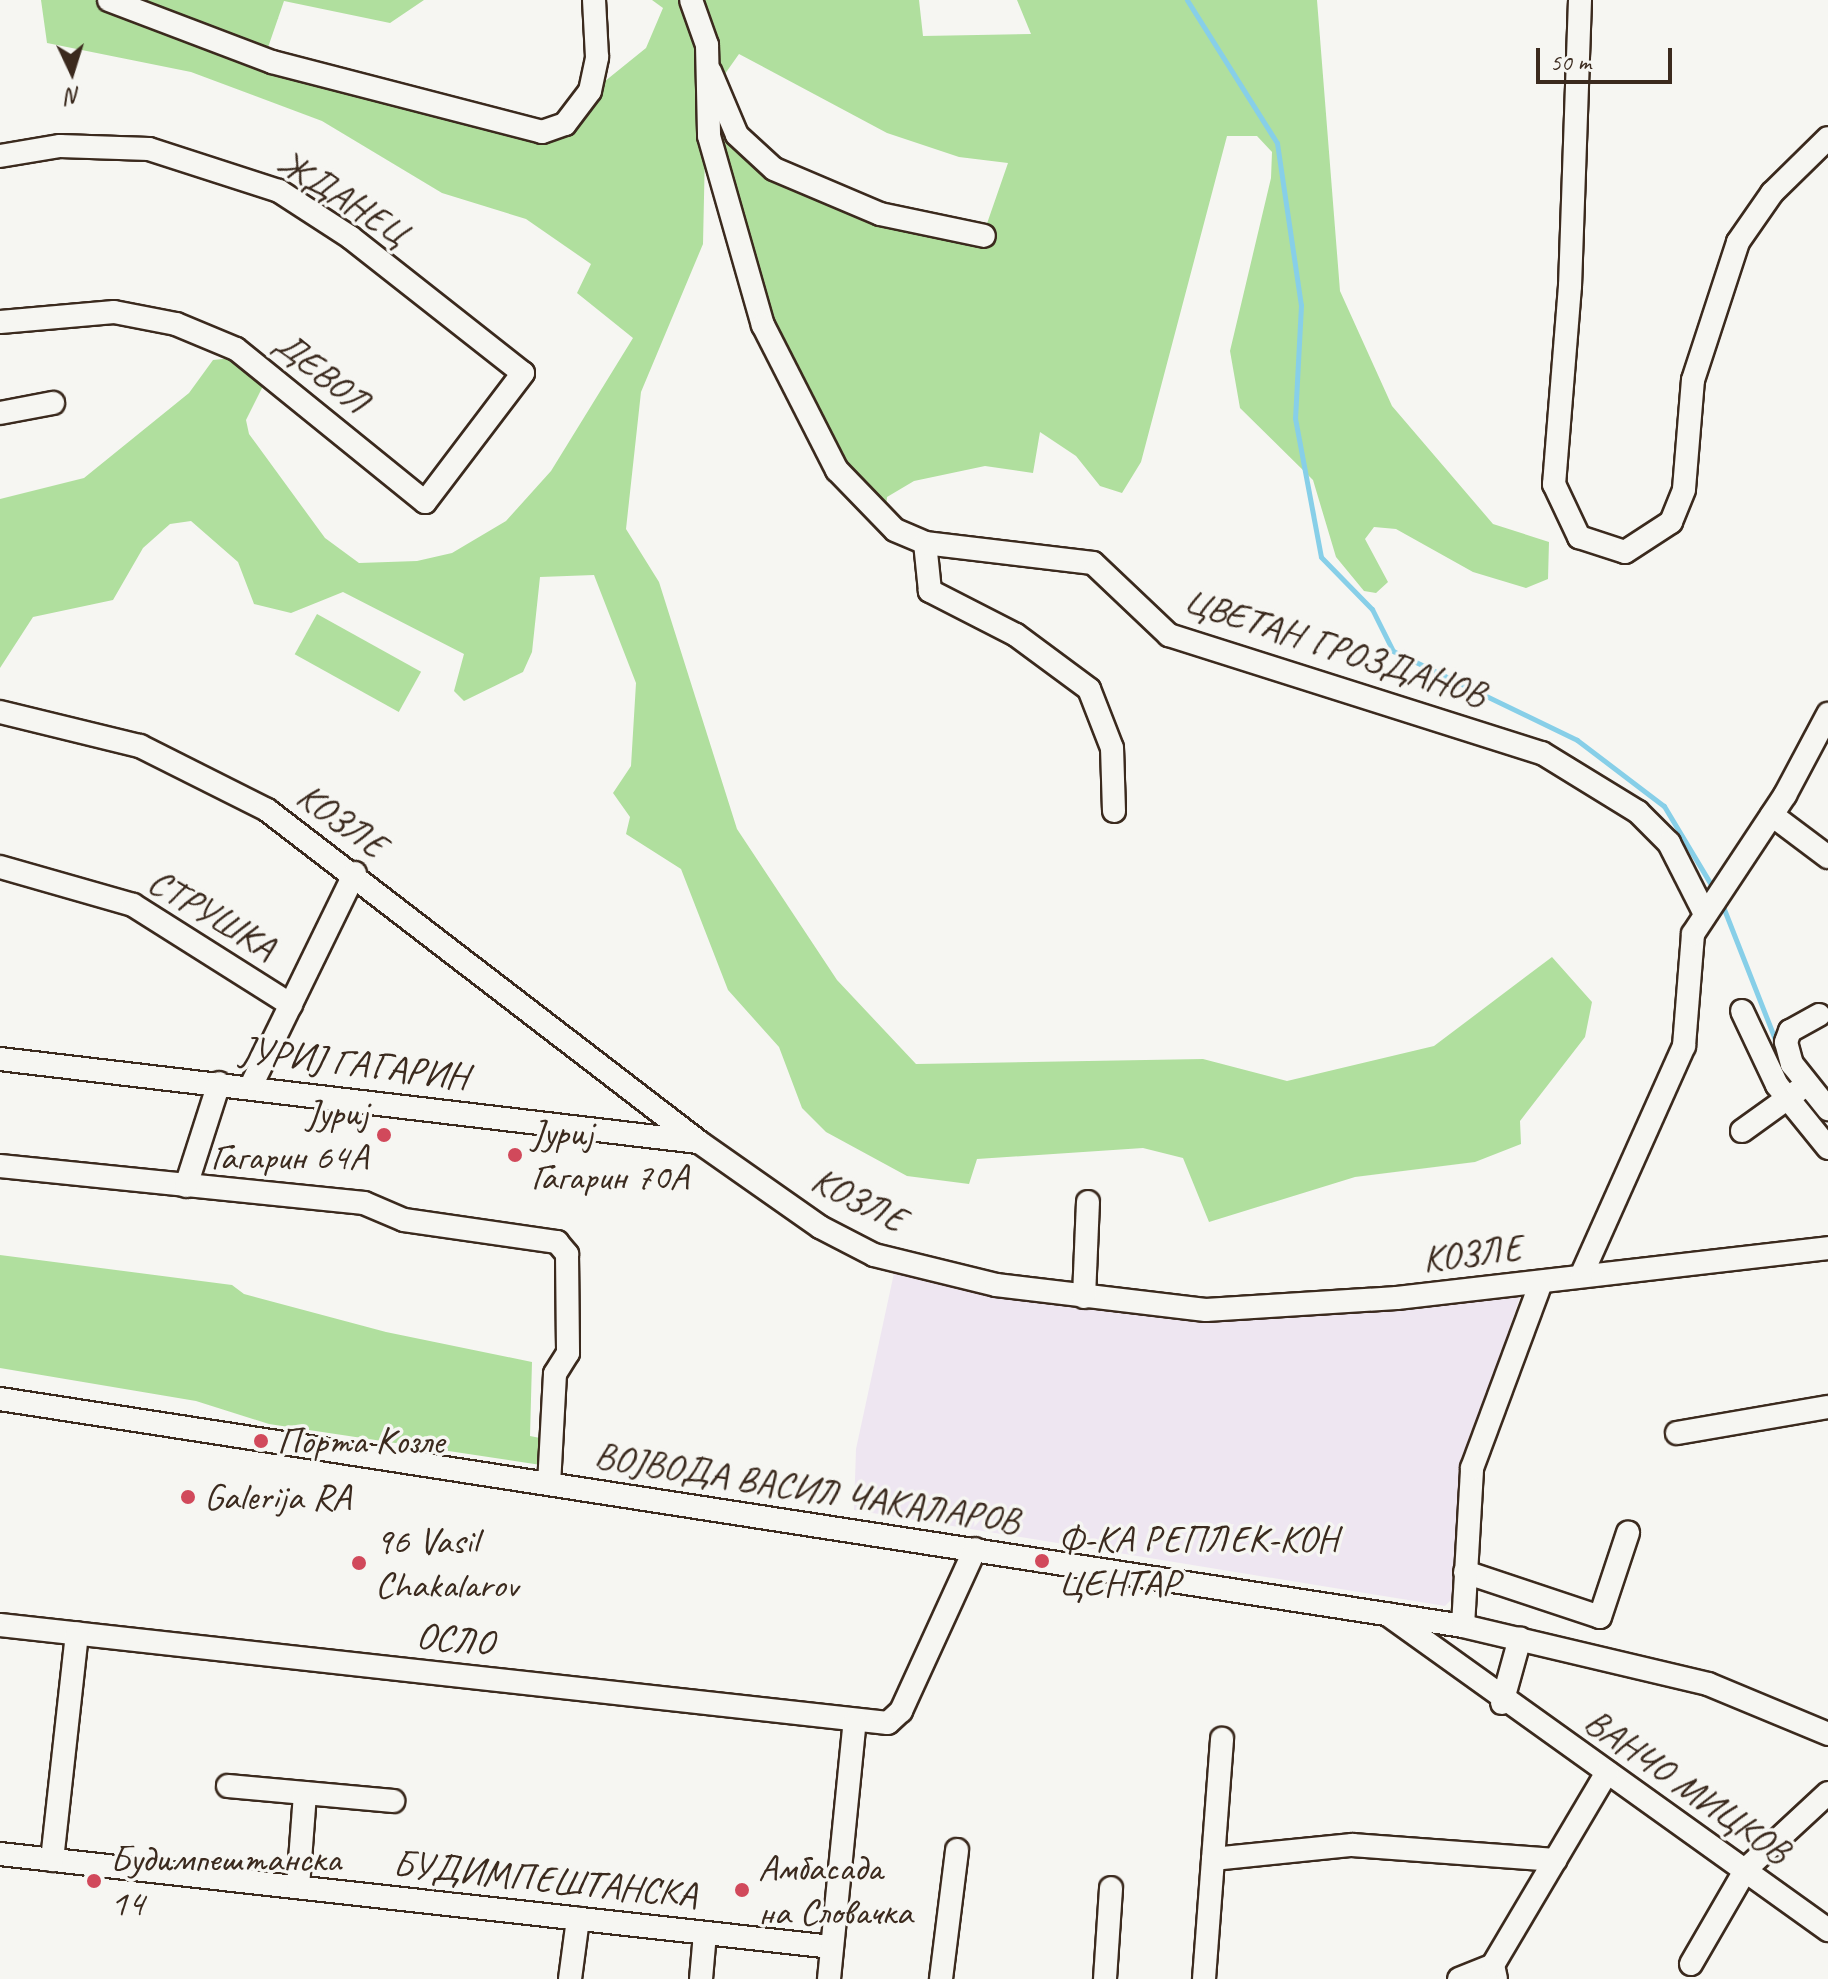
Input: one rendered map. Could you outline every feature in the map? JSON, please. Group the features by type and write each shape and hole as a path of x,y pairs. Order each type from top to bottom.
{"street":[{"path":"109,0 272,62 542,132 565,124 590,91 597,57 594,0"},
{"path":"163,0 179,26"},
{"path":"691,0 707,62 737,135 774,169 880,214 984,236"},
{"path":"1580,0 1570,286 1554,484 1579,537 1625,552 1671,522 1684,489 1693,380 1732,256 1761,205 1828,138"},
{"path":"707,62 709,136 763,325 837,470 863,503 925,543 930,591 1016,635 1089,689 1112,748 1114,811"},
{"name":"ЖДАНЕЦ","path":"0,156 60,146 149,149 279,191 350,237 523,373"},
{"name":"ДЕВОЛ","path":"0,322 114,312 176,324 236,349 425,502 523,373"},
{"path":"0,413 53,403"},
{"name":"ЦВЕТАН ГРОЗДАНОВ","path":"925,543 1093,563 1169,635 1542,753 1638,812 1669,843 1704,912"},
{"name":"КОЗЛЕ","path":"0,712 102,732 177,761 267,810 355,873 699,1142 820,1227 874,1255 996,1285 1084,1297 1264,1308 1541,1282 1582,1274 1828,1248"},
{"path":"1582,1274 1677,1067 1691,1014 1693,934 1704,912 1772,815 1828,714"},
{"path":"1801,767 1828,747"},
{"path":"1772,815 1828,857"},
{"name":"СТРУШКА","path":"0,867 133,905 291,1005"},
{"path":"251,1086 355,873"},
{"path":"1742,1011 1787,1099 1828,1148"},
{"path":"1819,1015 1790,1031 1786,1042 1807,1085 1828,1109"},
{"name":"ЈУРИЈ ГАГАРИН","path":"0,1059 251,1086 699,1142"},
{"path":"186,1186 219,1083"},
{"path":"1742,1131 1807,1085"},
{"path":"0,1166 364,1203 404,1220 563,1248 568,1353 555,1374 549,1484"},
{"path":"1084,1297 1088,1202"},
{"path":"1463,1626 1472,1468 1541,1282"},
{"name":"ВОЈВОДА ВАСИЛ ЧАКАЛАРОВ","path":"0,1399 1463,1626 1708,1684 1828,1734"},
{"path":"1677,1433 1828,1407"},
{"path":"1465,1572 1545,1593 1582,1616 1600,1617 1628,1533"},
{"name":"ОСЛО","path":"0,1625 888,1723 901,1711 975,1549"},
{"name":"ВАНЧО МИЦКОВ","path":"1386,1614 1502,1703 1607,1772 1828,1930"},
{"path":"52,1860 77,1633"},
{"path":"1502,1703 1520,1638"},
{"path":"829,1979 855,1720"},
{"path":"1204,1979 1222,1739"},
{"path":"1459,1979 1494,1972 1607,1772"},
{"name":"БУДИМПЕШТАНСКА","path":"228,1786 393,1801"},
{"path":"298,1887 305,1793"},
{"path":"1691,1964 1746,1869 1828,1793"},
{"path":"1213,1859 1352,1845 1555,1860"},
{"path":"941,1979 957,1850"},
{"name":"БУДИМПЕШТАНСКА","path":"0,1854 832,1947"},
{"path":"1105,1979 1111,1888"},
{"path":"570,1979 578,1919"},
{"path":"701,1979 705,1933"}],"shaded area":[{"path":"894,1273 1199,1318 1520,1297 1464,1464 1453,1598 1445,1606 854,1510 856,1449"}],"green space":[{"path":"41,0 424,0 390,23 284,1 264,59 542,132 646,48 663,8 652,0 919,0 923,36 1031,34 1017,0 1317,0 1340,291 1392,406 1493,524 1549,542 1548,579 1526,588 1473,572 1396,529 1374,527 1365,539 1388,582 1376,593 1364,591 1336,557 1313,480 1240,408 1230,351 1271,178 1272,152 1257,136 1227,136 1141,462 1122,493 1100,486 1076,456 1040,432 1033,473 985,466 914,481 887,497 885,521 863,503 785,368 705,151 703,244 641,392 626,529 659,582 737,829 837,980 916,1064 1203,1059 1287,1081 1434,1046 1552,957 1592,1002 1585,1037 1520,1121 1521,1144 1475,1162 1355,1177 1209,1222 1183,1158 1143,1148 977,1159 969,1184 907,1176 826,1132 802,1108 779,1047 728,990 681,869 626,834 630,817 613,793 631,766 636,683 594,575 540,577 532,652 523,672 464,701 454,691 464,654 343,592 291,613 254,604 238,562 191,521 170,524 143,548 113,600 33,617 0,668 0,499 84,478 189,393 213,360 232,358 264,384 246,420 249,434 325,538 359,563 417,561 452,553 506,521 551,471 633,338 577,293 591,264 526,219 442,193 322,121 191,72 47,43","holes":["739,54 887,133 959,157 1008,163 983,235 842,200 737,135 715,88"]},
{"path":"317,614 421,672 399,712 295,654"},
{"path":"0,1255 232,1285 244,1294 386,1332 532,1362 530,1436 545,1439 541,1465 269,1424 196,1401 0,1368"}],"waterway":[{"path":"1187,0 1277,143 1301,305 1295,418 1321,557 1372,609 1393,651 1577,740 1664,806 1713,888"},
{"path":"1722,904 1778,1047"}],"place":[{"name":"Јуриј Гагарин 64А","path":"384,1135"},
{"name":"Јуриј Гагарин 70А","path":"515,1155"},
{"name":"Порта Козле","path":"261,1441"},
{"name":"Galerija RA","path":"188,1497"},
{"name":"Ф-КА РЕПЛЕК-КОН ЦЕНТАР","path":"1042,1561"},
{"name":"96 Vasil Chakalarov","path":"359,1563"},
{"name":"Будимпештанска 14","path":"94,1881"},
{"name":"Амбасада на Словачка","path":"742,1890"}]}
